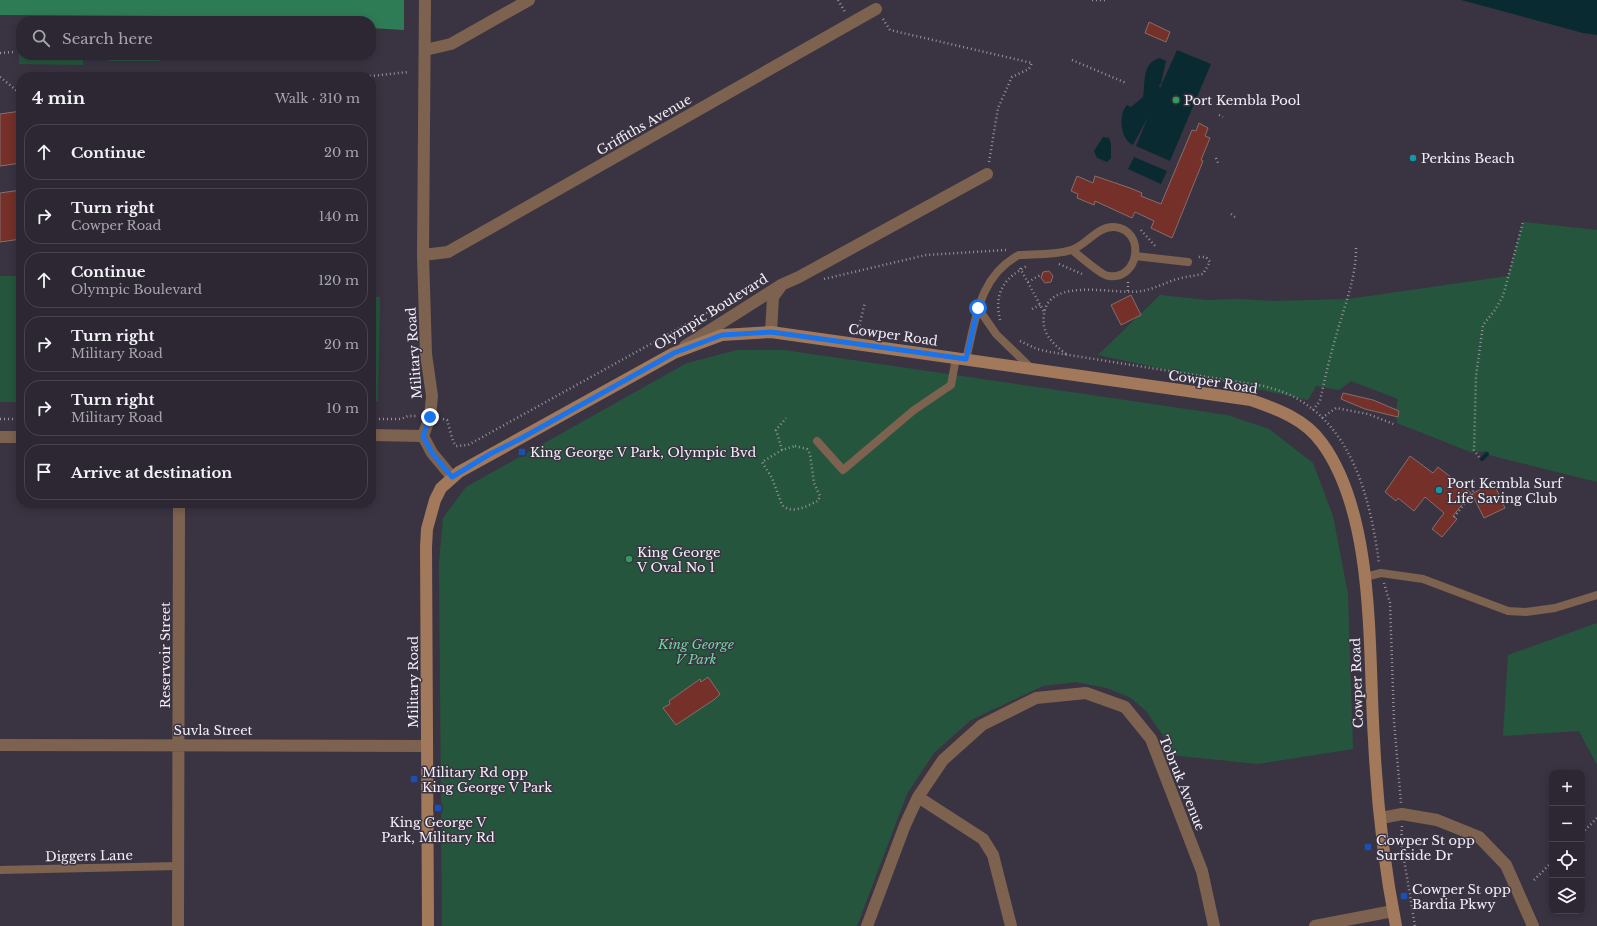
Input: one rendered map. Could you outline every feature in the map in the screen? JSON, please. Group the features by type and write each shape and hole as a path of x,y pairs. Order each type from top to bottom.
{"main road":[{"name":"Cowper Road","path":"674,353 722,335 771,332 1251,400 1277,409 1293,417 1321,441 1340,475 1348,494 1365,577 1374,741 1381,818 1396,926"},
{"name":"Olympic Boulevard","path":"452,477 490,454 520,439 674,353"},
{"name":"Military Road","path":"428,926 427,529 435,500 442,488 452,477"}],"street":[{"name":"Military Road","path":"423,436 430,417 432,396 426,354 423,255 425,0"},
{"path":"425,50 451,44 529,0"},
{"name":"Griffiths Avenue","path":"423,255 448,252 876,9"},
{"name":"Olympic Boulevard","path":"674,353 781,285 799,277 987,174"},
{"path":"771,332 774,297 781,285"},
{"path":"376,435 423,436 432,453 452,477"},
{"path":"0,437 16,436"},
{"name":"Reservoir Street","path":"178,508 178,926"},
{"name":"Tobruk Avenue","path":"867,926 905,825 918,797 942,760 982,725 1036,698 1086,693 1126,707 1151,739 1202,871 1214,926"},
{"name":"Suvla Street","path":"0,745 179,744 427,746"},
{"path":"918,797 983,839 993,855 1011,926"},
{"path":"1381,818 1402,814 1438,820 1479,837 1506,866 1533,926"},
{"path":"1315,926 1393,911"}],"lane":[{"path":"817,441 844,470 914,410 950,385 961,358 983,291 1000,268 1012,258 1019,255 1072,250 1102,230 1114,227 1122,229 1132,239 1135,245 1136,256 1126,272 1118,276 1109,276 1099,272 1088,261 1072,250"},
{"path":"1136,256 1190,259"},
{"path":"978,308 996,334 1032,370"},
{"path":"1365,577 1381,573 1424,579 1508,611 1526,612 1555,608 1597,596"},
{"name":"Diggers Lane","path":"0,870 178,866"}],"path":[{"path":"1092,0 1106,0"},
{"path":"876,9 890,30 1032,63 1029,69 1012,77 998,108 987,174"},
{"path":"0,53 13,52"},
{"path":"1072,60 1126,83"},
{"path":"376,75 408,72"},
{"path":"0,77 16,90"},
{"path":"1219,115 1223,117"},
{"path":"1216,158 1218,163"},
{"path":"1231,214 1235,217"},
{"path":"1479,457 1474,450 1476,376 1483,325 1496,310 1503,296 1523,222"},
{"path":"1136,226 1142,230 1156,247 1161,250"},
{"path":"799,277 824,279 926,255 1006,250 1012,248"},
{"path":"1313,410 1320,401 1336,336 1348,299 1356,264 1356,248"},
{"path":"1066,354 1053,344 1047,335 1043,321 1044,312 1052,300 1064,292 1098,289 1141,291 1176,280 1203,274 1210,262 1206,257 1190,259"},
{"path":"1052,263 1066,265 1087,277"},
{"path":"1004,326 1000,320 997,306 999,294 1003,285 1011,276 1032,265"},
{"path":"1020,270 1044,312"},
{"path":"1028,282 1042,274"},
{"path":"1128,282 1128,291"},
{"path":"448,420 452,441 456,446 468,445 737,296"},
{"path":"861,336 859,327 865,302"},
{"path":"1032,309 1040,305"},
{"path":"1018,340 1037,349 1264,386 1287,393 1313,410 1331,427 1349,454 1361,485 1374,528 1381,573 1390,603 1394,721 1402,814 1401,841 1415,926"},
{"path":"1322,418 1336,408 1368,414 1396,425"},
{"path":"376,419 401,419 408,416"},
{"path":"782,450 776,430 786,418"},
{"path":"0,419 16,419"},
{"path":"795,446 807,449 810,454 814,483 820,496 818,501 796,509 785,508 782,505 772,478 762,462 782,450 795,446"},
{"path":"1454,517 1474,493 1472,478"},
{"path":"1585,830 1597,818"},
{"path":"1534,880 1549,865"}],"green space":[{"path":"0,0 404,0 404,30 376,28 376,16 0,15"},
{"path":"19,60 83,60 83,65 19,64"},
{"path":"109,60 159,60 159,61"},
{"path":"1523,222 1597,230 1597,482 1489,455 1486,451 1478,452 1473,450 1473,453 1397,423 1396,409 1398,399 1351,381 1339,390 1316,386 1308,400 1098,355 1160,295 1207,300 1239,299 1274,301 1348,299 1508,276"},
{"path":"0,276 16,276 16,402 0,402"},
{"path":"376,297 380,297 378,401 376,401"},
{"name":"King George V Park","path":"737,350 784,350 1227,415 1269,429 1313,463 1333,516 1348,594 1353,749 1258,764 1170,755 1166,740 1146,711 1131,698 1107,688 1076,682 1043,686 971,720 934,753 907,794 857,926 442,926 439,563 443,518 466,487 687,363"},
{"path":"1597,623 1597,765 1579,731 1503,736 1508,655"}],"shaded area":[{"path":"1461,0 1597,0 1597,35 1583,33"},
{"name":"Port Kembla Pool","path":"1177,50 1211,64 1170,161 1136,146 1148,117 1133,145 1125,138 1123,133 1122,114 1127,105 1131,107 1143,97 1147,69 1154,60 1160,58 1166,61 1161,84 1159,85 1160,88"},
{"path":"1103,137 1109,138 1111,144 1111,158 1107,162 1097,158 1094,151"},
{"path":"1134,157 1167,171 1161,184 1128,169"}],"building":[{"path":"1149,22 1170,32 1166,42 1145,33"},
{"path":"16,112 16,164 0,166 0,114"},
{"path":"1199,123 1208,128 1205,136 1210,138 1201,160 1203,161 1172,238 1151,228 1154,221 1135,212 1132,218 1095,201 1094,205 1077,198 1078,194 1071,191 1077,176 1093,183 1095,176 1142,193 1141,196 1161,204 1192,130 1196,131"},
{"path":"16,191 16,240 0,242 0,193"},
{"path":"1049,271 1053,276 1051,282 1045,283 1041,278 1043,272"},
{"path":"1131,295 1141,315 1121,325 1111,305"},
{"path":"1343,393 1373,400 1399,411 1398,417 1365,409 1341,399"},
{"path":"1410,456 1433,473 1438,467 1471,493 1453,516 1457,519 1442,537 1432,529 1444,513 1425,497 1414,511 1398,498 1396,501 1385,492"},
{"path":"1493,482 1505,508 1484,518 1472,494"},
{"path":"708,677 720,694 715,699 676,725 663,708 670,704 669,701 700,679 701,682"}],"waterway":[{"path":"1482,459 1487,454"}],"place":[{"name":"Port Kembla Pool","path":"1176,100"},
{"name":"Perkins Beach","path":"1413,158"},
{"name":"King George V Park, Olympic Bvd","path":"522,452"},
{"name":"Port Kembla Surf Life Saving Club","path":"1439,490"},
{"name":"King George V Oval No 1","path":"629,559"},
{"name":"Military Rd opp King George V Park","path":"414,779"},
{"name":"King George V Park, Military Rd","path":"438,808"},
{"name":"Cowper St opp Surfside Dr","path":"1368,847"},
{"name":"Cowper St opp Bardia Pkwy","path":"1404,896"}],"route":[{"path":"430,417 423,436 432,453 452,477 490,454 520,439 674,353 708,339 731,334 771,332 966,359 978,308"}]}
